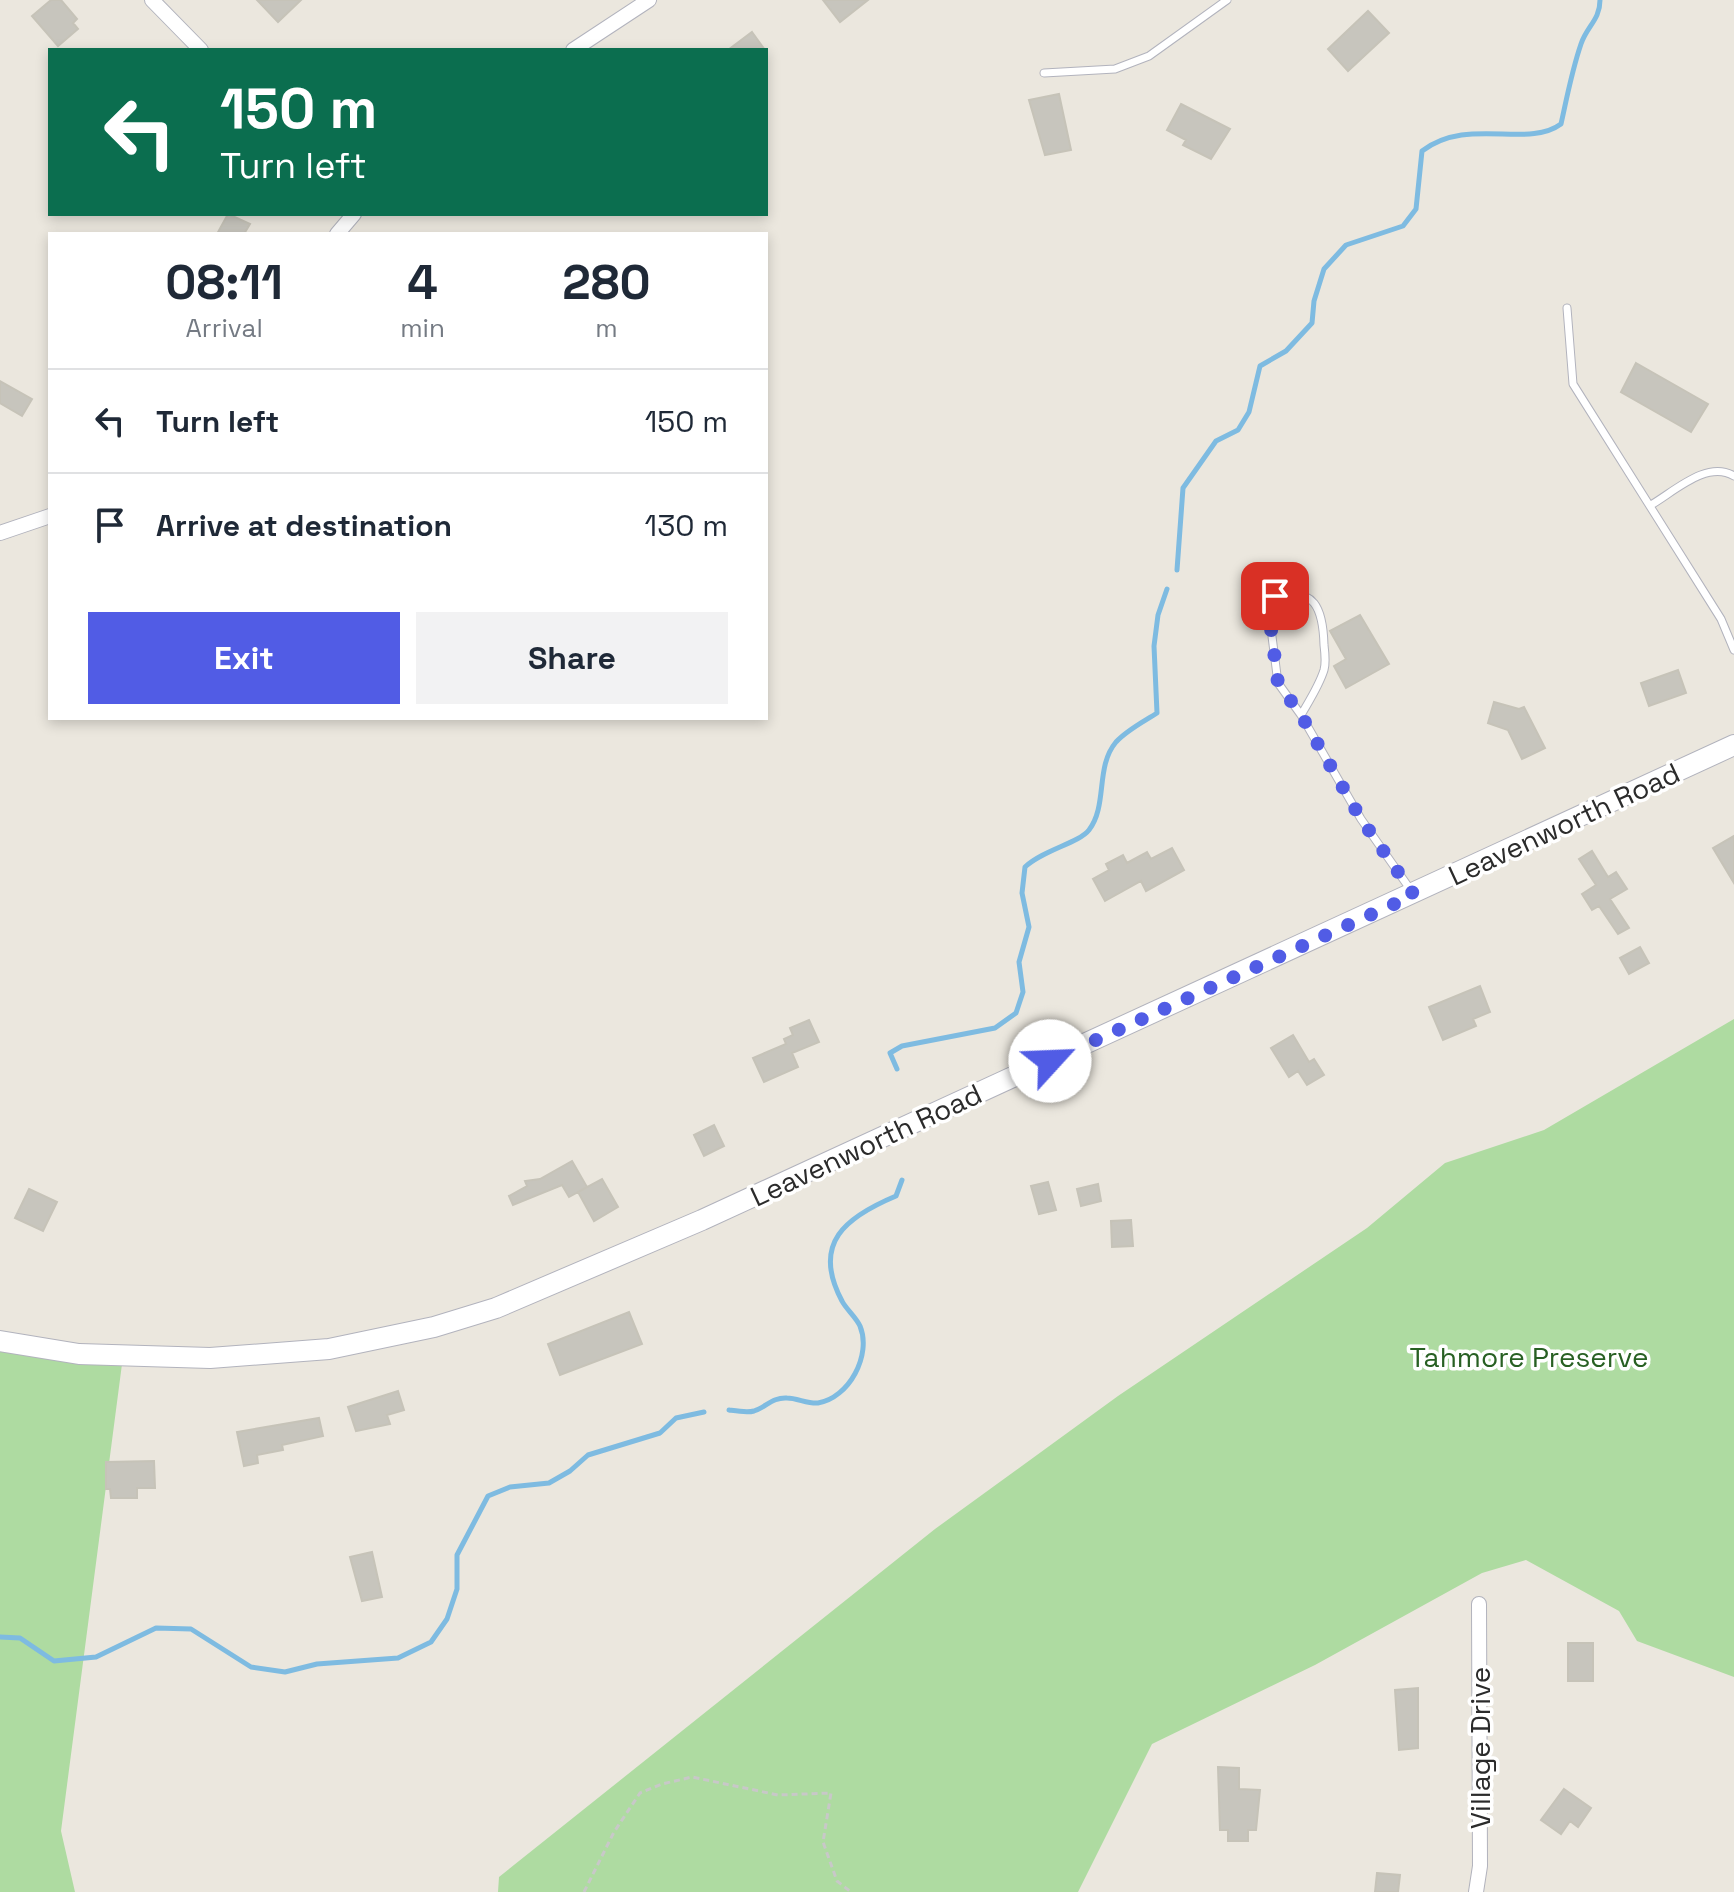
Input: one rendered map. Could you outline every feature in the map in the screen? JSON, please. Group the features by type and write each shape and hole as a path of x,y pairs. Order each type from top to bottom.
{"main road":[{"name":"Leavenworth Road","path":"0,1341 79,1354 210,1358 329,1349 434,1327 496,1308 688,1227 1734,745"}],"street":[{"path":"152,0 199,48"},
{"path":"576,48 649,0"},
{"path":"339,232 352,216"},
{"path":"0,533 48,517"},
{"name":"Village Drive","path":"1476,1892 1480,1866 1479,1604"}],"lane":[{"path":"1044,73 1115,69 1149,56 1227,0"},
{"path":"1567,308 1573,384 1721,619 1734,650"},
{"path":"1651,505 1710,470 1723,470 1734,476"},
{"path":"1301,715 1325,668 1324,634 1321,613 1309,597 1292,592 1275,596 1270,621 1278,683 1301,715 1361,819 1414,895"}],"path":[{"path":"584,1892 614,1832 640,1793 692,1777 778,1795 831,1793 823,1842 837,1881 851,1892"}],"green space":[{"name":"Tahmore Preserve","path":"1734,1019 1734,1677 1637,1641 1619,1611 1526,1560 1482,1573 1315,1665 1152,1744 1078,1892 498,1892 499,1877 935,1529 1118,1396 1367,1228 1445,1163 1544,1130"},
{"path":"0,1346 122,1364 61,1831 75,1892 0,1892"}],"building":[{"path":"51,0 61,0 77,19 73,23 78,29 58,46 32,16"},
{"path":"257,0 301,0 278,22"},
{"path":"823,0 868,0 840,22"},
{"path":"1368,11 1389,33 1348,71 1328,49"},
{"path":"752,32 764,48 731,48"},
{"path":"1059,94 1071,150 1045,155 1029,100"},
{"path":"1181,104 1230,129 1211,159 1183,145 1186,140 1167,130"},
{"path":"227,216 250,224 245,232 218,232"},
{"path":"1636,363 1708,404 1691,432 1621,392"},
{"path":"0,381 32,399 22,416 0,403"},
{"path":"1360,615 1389,664 1346,688 1334,666 1346,659 1330,631"},
{"path":"1678,670 1686,693 1649,706 1641,683"},
{"path":"1494,702 1519,709 1524,707 1545,748 1522,759 1508,730 1488,723"},
{"path":"1734,836 1734,883 1713,848"},
{"path":"1172,848 1184,870 1146,891 1141,881 1105,901 1093,879 1109,870 1106,864 1123,855 1127,863 1147,852 1151,859"},
{"path":"1592,851 1608,877 1616,872 1627,889 1610,899 1629,928 1618,934 1599,906 1592,910 1582,894 1596,885 1579,859"},
{"path":"1640,947 1649,963 1629,974 1620,958"},
{"path":"1480,986 1490,1012 1473,1019 1476,1026 1443,1040 1429,1007"},
{"path":"809,1020 819,1042 792,1053 798,1067 764,1082 753,1058 786,1044 784,1039 793,1035 790,1028"},
{"path":"1293,1035 1309,1062 1314,1059 1324,1075 1307,1085 1298,1071 1289,1077 1271,1048"},
{"path":"714,1125 724,1146 704,1156 694,1135"},
{"path":"572,1161 587,1187 569,1197 562,1185 513,1205 509,1196 527,1186 525,1181 540,1179"},
{"path":"602,1179 618,1207 594,1221 578,1192"},
{"path":"1048,1182 1056,1210 1039,1214 1031,1186"},
{"path":"1098,1184 1101,1201 1081,1206 1077,1189"},
{"path":"29,1189 57,1202 43,1231 15,1218"},
{"path":"1131,1220 1133,1246 1112,1247 1111,1221"},
{"path":"629,1312 642,1344 560,1375 548,1344"},
{"path":"398,1391 404,1410 387,1415 390,1424 356,1431 348,1407"},
{"path":"319,1418 323,1436 282,1445 283,1450 257,1455 258,1463 244,1466 237,1432"},
{"path":"154,1461 155,1488 137,1488 137,1498 111,1498 110,1489 106,1489 106,1462"},
{"path":"372,1552 382,1597 362,1601 350,1557"},
{"path":"1568,1643 1593,1643 1593,1681 1568,1681"},
{"path":"1418,1688 1418,1748 1399,1750 1395,1690"},
{"path":"1218,1767 1239,1768 1239,1789 1260,1790 1256,1830 1248,1830 1248,1841 1228,1841 1228,1830 1220,1830"},
{"path":"1564,1789 1591,1808 1578,1827 1570,1821 1561,1834 1541,1820"},
{"path":"1377,1873 1400,1875 1398,1892 1375,1892"}],"waterway":[{"path":"1177,570 1183,488 1216,441 1238,430 1249,412 1260,366 1286,351 1312,323 1314,301 1324,269 1346,245 1403,226 1416,209 1422,151 1458,136 1531,134 1561,124 1578,54 1598,13 1600,0"},
{"path":"897,1069 890,1053 902,1046 995,1028 1016,1013 1023,992 1019,962 1029,927 1022,893 1025,867 1089,830 1098,809 1110,752 1125,734 1157,713 1154,646 1158,615 1167,589"},
{"path":"729,1410 754,1411 782,1398 818,1403 839,1393 848,1384 860,1362 863,1337 860,1326 844,1304 833,1281 830,1263 832,1248 849,1223 896,1196 902,1180"},
{"path":"0,1637 20,1638 54,1661 96,1657 156,1628 191,1629 251,1667 285,1672 317,1664 398,1658 431,1642 447,1619 457,1589 457,1555 488,1496 510,1487 549,1483 570,1471 588,1455 660,1433 676,1418 704,1412"}],"route":[{"path":"1050,1061 1414,895 1361,819 1301,715 1278,683 1270,621 1275,596"}]}
